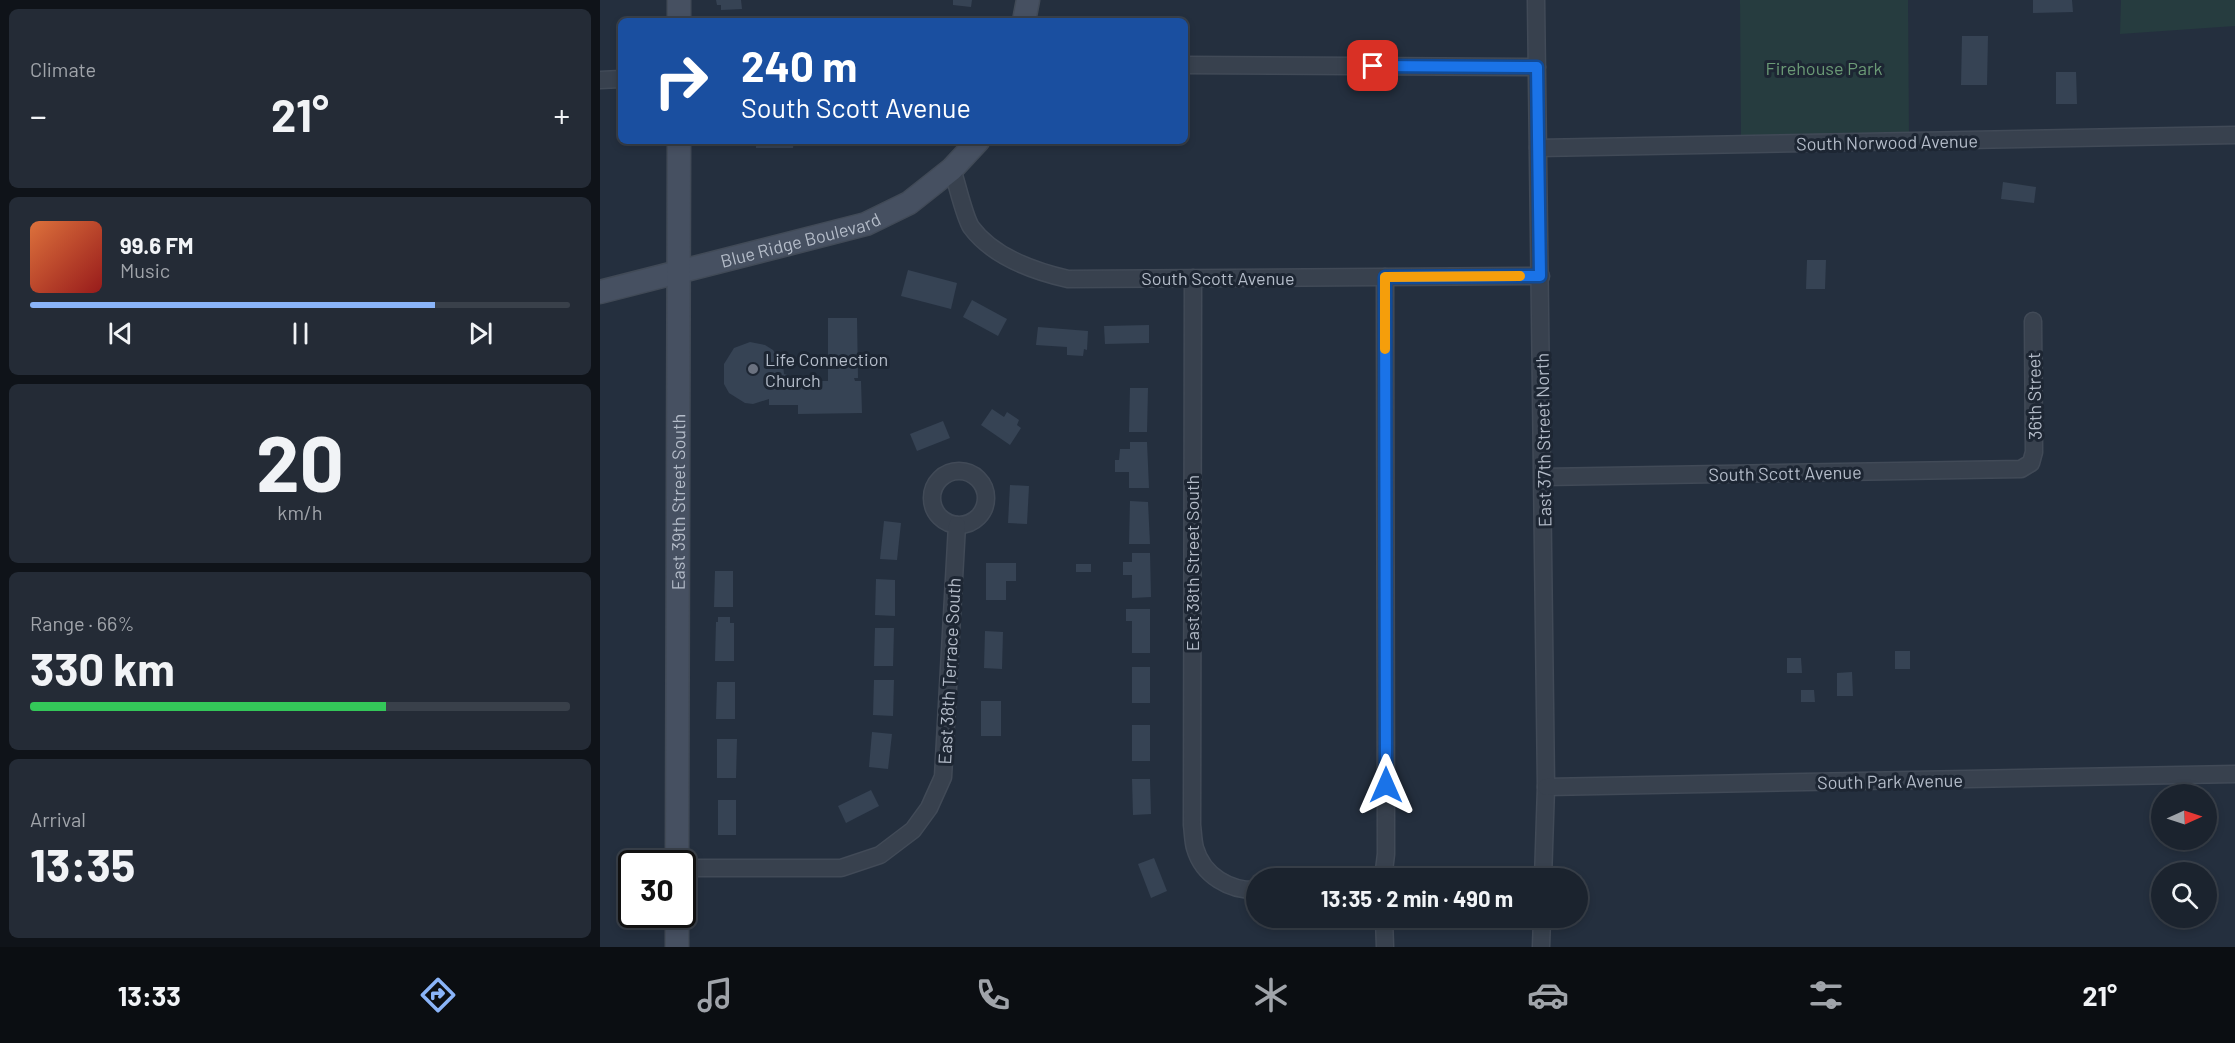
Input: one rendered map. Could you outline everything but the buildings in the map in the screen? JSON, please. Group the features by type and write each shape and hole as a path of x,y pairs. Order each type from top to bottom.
{"main road":[{"path":"679,0 679,18"},
{"path":"1025,18 1028,0"},
{"name":"East 39th Street South","path":"677,850 679,144"},
{"name":"Blue Ridge Boulevard","path":"600,292 866,224 909,203 952,169 975,144"},
{"path":"677,928 677,947"}],"street":[{"name":"East 37th Street North","path":"1536,0 1546,787 1543,868"},
{"path":"1188,65 1537,67"},
{"path":"600,80 618,79"},
{"name":"South Norwood Avenue","path":"1538,148 2235,135"},
{"name":"South Scott Avenue","path":"952,169 970,226 993,248 1020,264 1068,279 1540,276"},
{"path":"1384,868 1385,277"},
{"name":"East 38th Street South","path":"1193,278 1191,801 1195,849 1203,865 1216,879 1232,888 1246,889"},
{"name":"36th Street","path":"2026,467 2031,464 2034,452 2033,321"},
{"name":"South Scott Avenue","path":"1543,477 2021,470 2026,467"},
{"name":"East 38th Terrace South","path":"696,868 841,868 880,855 913,830 929,808 943,777 957,525"},
{"name":"South Park Avenue","path":"1546,787 2235,774"},
{"path":"1384,928 1385,947"},
{"path":"1542,928 1542,947"}],"green space":[{"name":"Firehouse Park","path":"1740,0 1908,0 1909,135 1741,135"},
{"path":"2121,0 2235,0 2235,26 2120,34"}],"slow traffic":[{"path":"1385,349 1385,277 1520,276"}],"place":[{"name":"Life Connection Church","path":"753,369"}],"route":[{"path":"1373,66 1537,67 1540,276 1385,277 1386,785"}]}
